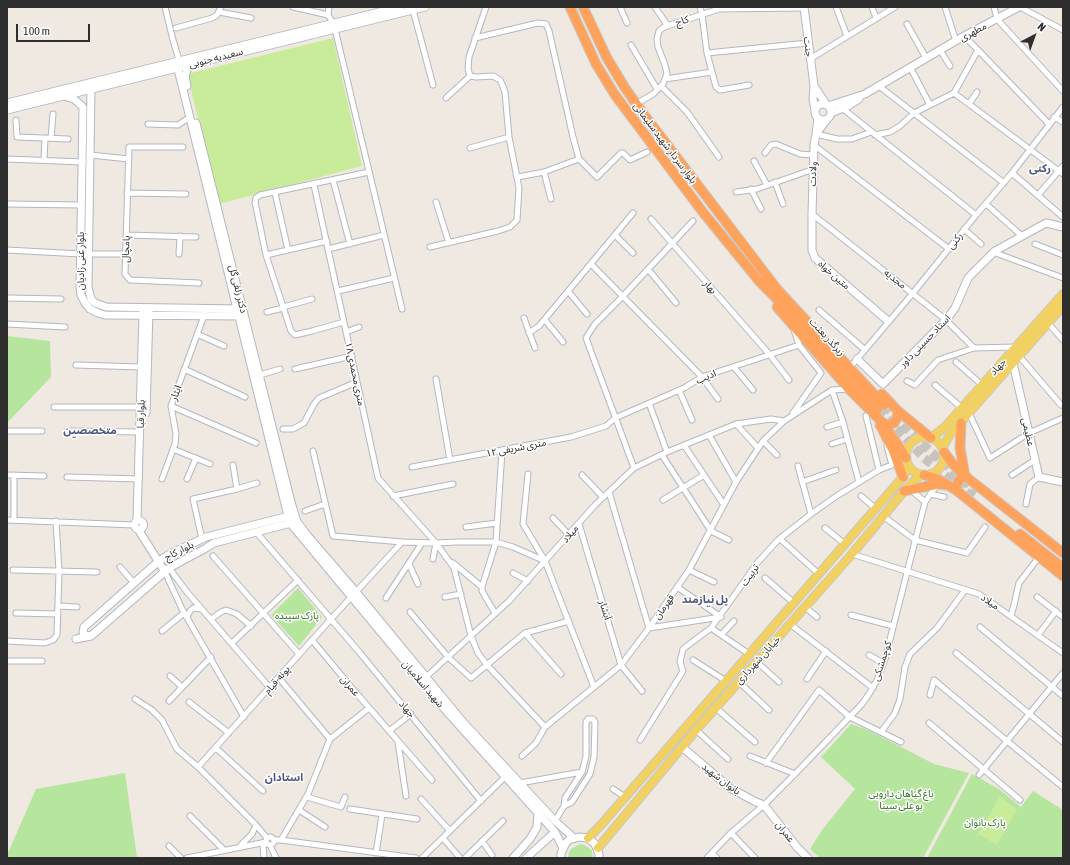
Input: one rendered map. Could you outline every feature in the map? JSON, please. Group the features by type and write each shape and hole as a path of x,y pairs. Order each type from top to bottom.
{"highway":[{"name":"بلوار سردار شهید سلیمانی","path":"570,7 596,64 615,95 674,175 759,282"},
{"name":"بلوار سردار شهید سلیمانی","path":"583,7 607,58 625,88 684,168 767,275"},
{"path":"674,175 684,168"},
{"path":"767,275 780,284 855,361 898,412 931,438"},
{"name":"زیرگذر بعثت","path":"767,275 880,413"},
{"path":"759,282 768,298 793,327 849,388 880,413 888,425 897,420 898,412"},
{"name":"زیرگذر بعثت","path":"759,282 772,294 880,413"},
{"path":"880,413 886,439 893,450 903,478"},
{"path":"880,413 906,458"},
{"path":"961,423 960,448 966,476"},
{"path":"943,450 952,463 966,476 1063,553"},
{"path":"922,475 938,479 952,488 1063,576"},
{"path":"952,488 958,481 966,476"},
{"path":"907,490 938,484 952,488"},
{"path":"1063,560 975,494 1063,568"}],"main road":[{"name":"جهاد","path":"931,438 945,427 1063,294"},
{"name":"جهاد","path":"943,450 951,433 1063,306"},
{"path":"920,438 931,438 939,444 943,450 944,460 939,469 933,474 922,475 909,467 906,458 908,448 912,442 920,438"},
{"name":"خیابان شهرداری","path":"588,838 794,604 903,478 909,467"},
{"name":"خیابان شهرداری","path":"598,848 696,730 907,490 922,475"}],"street":[{"path":"165,7 177,63"},
{"path":"293,7 328,15"},
{"path":"329,7 328,15 334,26 402,309"},
{"name":"سعیدیه جنوبی","path":"7,110 92,88 177,63 189,64 400,7"},
{"name":"سعیدیه جنوبی","path":"7,103 334,26 425,7"},
{"path":"470,76 468,71 468,62 486,7"},
{"path":"566,7 576,22"},
{"path":"620,7 627,23"},
{"path":"655,7 668,26"},
{"path":"700,7 707,53 718,89 750,85"},
{"path":"836,7 847,36"},
{"path":"872,7 876,18"},
{"path":"810,59 894,7"},
{"path":"946,7 956,41"},
{"path":"994,7 997,19 1063,91"},
{"path":"1020,7 1063,30"},
{"name":"مطهری","path":"829,115 858,100 865,94 964,36 1020,7"},
{"name":"کاج","path":"665,79 667,74 658,47 657,39 659,31 668,26 719,9 804,8"},
{"name":"جنت","path":"804,8 814,86 814,110"},
{"path":"176,28 212,18 220,9 251,18"},
{"path":"413,10 432,85"},
{"path":"475,38 538,23 544,23 548,27 572,138 579,160 597,177 621,153 623,153 630,160 647,152"},
{"path":"907,24 926,58"},
{"path":"964,36 1049,124"},
{"path":"707,53 808,43"},
{"path":"631,45 659,88 687,112 719,157"},
{"path":"940,50 950,66"},
{"path":"829,115 823,120 818,118 814,110 819,104 827,105 829,115 816,134 837,139 852,139 890,132 900,126 914,113 954,93 978,50"},
{"name":"دکتر زلفی گل","path":"177,63 238,313 292,515"},
{"name":"دکتر زلفی گل","path":"189,64 185,79 238,313 260,375 292,515"},
{"path":"910,67 930,105"},
{"path":"636,104 659,88 665,79 712,72"},
{"path":"446,98 470,76"},
{"path":"430,248 498,231 510,227 517,220 519,188 518,177 509,137 505,92 500,80 493,76 470,76"},
{"name":"جنت","path":"814,86 827,105"},
{"path":"879,86 1004,183"},
{"name":"بلوار غنی زادیان","path":"92,88 86,107 82,205 88,293 95,303 106,307 146,312 203,316 238,313"},
{"path":"969,104 977,92"},
{"path":"954,93 1061,173"},
{"name":"مطهری","path":"827,105 865,94"},
{"path":"62,96 74,99 86,107"},
{"name":"بلوار غنی زادیان","path":"85,254 90,154 86,107"},
{"name":"رکنی","path":"855,361 1004,183 1063,107"},
{"path":"842,108 976,215"},
{"path":"51,138 53,114"},
{"path":"148,124 178,125 190,117"},
{"path":"1054,117 1063,122"},
{"name":"ولادت","path":"812,214 814,145 818,118"},
{"path":"16,120 17,137 68,138"},
{"path":"470,148 509,137"},
{"path":"44,160 45,138"},
{"path":"765,153 771,145 776,144 800,154 814,155"},
{"path":"814,145 949,249"},
{"name":"پامچال","path":"183,147 129,147 125,274 130,280 199,282"},
{"path":"90,154 129,159"},
{"path":"7,159 83,162"},
{"path":"518,177 544,172 579,160"},
{"path":"754,161 767,185"},
{"path":"1038,195 1061,173 1063,166"},
{"path":"736,192 752,190 814,169"},
{"path":"344,322 295,335 291,331 266,255 255,202 256,198 260,195 369,172"},
{"path":"544,172 551,200"},
{"path":"1012,173 1063,217"},
{"path":"333,180 350,244"},
{"path":"775,182 783,204"},
{"name":"۱۸ متری محمدی","path":"314,184 378,478 448,558"},
{"path":"752,190 762,209"},
{"path":"128,193 186,194"},
{"path":"275,193 288,250"},
{"path":"436,202 449,243"},
{"path":"7,204 82,205"},
{"path":"986,204 1022,236"},
{"path":"529,332 545,320 633,213"},
{"name":"مجدیه","path":"812,214 946,320 974,348"},
{"name":"متین خواه","path":"812,214 812,250 815,258 888,321"},
{"name":"بهار","path":"651,219 770,355 789,380"},
{"path":"634,468 586,338 595,324 693,221"},
{"name":"استاد حسینی داور","path":"855,361 883,384 946,320 955,308 968,278 993,252 1046,223 1063,227"},
{"path":"964,229 981,244"},
{"path":"126,235 196,237"},
{"path":"328,249 384,235"},
{"path":"615,235 633,254"},
{"path":"179,254 180,236"},
{"path":"266,255 326,241"},
{"path":"1035,244 1063,255"},
{"path":"7,250 85,254 125,254"},
{"path":"993,252 1063,278"},
{"path":"591,264 702,377 718,399"},
{"path":"648,269 676,303"},
{"path":"338,291 394,278"},
{"path":"568,291 587,314"},
{"path":"7,298 61,299"},
{"path":"267,312 312,299"},
{"name":"بلوار غنی زادیان","path":"146,312 206,309 238,313"},
{"name":"ایثار","path":"162,479 173,448 176,434 171,406 206,309"},
{"path":"819,310 864,349"},
{"name":"بلوار قبا","path":"139,525 142,367 146,312"},
{"name":"بلوار قبا","path":"139,525 146,312"},
{"path":"524,318 535,348"},
{"path":"545,320 562,342"},
{"path":"1048,323 1063,340"},
{"path":"7,324 65,326"},
{"path":"791,415 821,373 799,345 793,327"},
{"path":"346,332 359,328"},
{"path":"197,334 224,346"},
{"name":"ادیب","path":"615,418 679,390 702,377 799,345"},
{"path":"907,381 915,385 938,360 974,348 1016,347"},
{"path":"295,369 352,356"},
{"path":"1019,356 1061,405"},
{"path":"956,362 982,385"},
{"name":"عظیمی","path":"1013,363 1039,477"},
{"path":"76,365 142,367"},
{"path":"734,367 753,390"},
{"path":"184,369 245,397"},
{"path":"260,375 280,369"},
{"path":"436,379 450,460"},
{"path":"283,429 293,428 304,423 314,404 319,398 357,382"},
{"path":"935,385 962,408"},
{"path":"791,415 832,390 849,388"},
{"path":"679,390 692,420"},
{"path":"832,390 848,439 859,482"},
{"path":"649,403 667,452"},
{"path":"171,406 256,443"},
{"path":"54,407 141,407"},
{"path":"969,413 990,458 1029,433 1063,418"},
{"name":"قهرمان","path":"522,756 536,744 545,727 621,665 649,628 689,570 736,482 758,448 784,420 791,415"},
{"path":"866,416 879,470"},
{"name":"۱۲ متری شریفی","path":"412,467 571,437 606,426 615,418"},
{"name":"میلاد","path":"426,678 509,601 603,497 634,468 667,452 736,424 771,419 784,420"},
{"path":"827,427 843,422"},
{"path":"736,424 758,448"},
{"path":"7,431 42,430"},
{"path":"67,431 140,432"},
{"path":"709,435 736,482"},
{"path":"832,444 848,439"},
{"name":"تربیت","path":"640,740 683,671 680,662 683,649 711,628 758,562 780,539 811,514 859,482 879,470 892,465 886,439"},
{"path":"763,441 777,454"},
{"path":"684,445 724,505"},
{"path":"173,448 210,464"},
{"path":"313,451 333,536 422,543 496,542 545,561"},
{"path":"495,613 482,591 482,587 496,542 502,451"},
{"path":"662,455 711,531 729,540"},
{"path":"187,479 196,458"},
{"path":"1012,475 1035,460"},
{"path":"233,465 237,489"},
{"path":"798,466 811,514"},
{"path":"802,482 836,470"},
{"path":"528,474 523,524 545,561 594,688"},
{"path":"582,475 603,497"},
{"path":"663,500 682,487 704,475"},
{"path":"7,476 44,476"},
{"path":"14,476 14,520"},
{"path":"67,477 139,479"},
{"path":"1026,504 1030,484 1039,477 1063,482"},
{"path":"202,539 193,499 257,483"},
{"path":"394,496 453,484"},
{"name":"کوچمشکی","path":"707,858 731,833 764,805 795,774 862,704 873,688 883,663 908,572 925,502 938,484"},
{"path":"907,490 925,502"},
{"path":"608,492 649,628 721,616"},
{"path":"930,494 944,497"},
{"path":"861,496 876,509"},
{"path":"305,510 325,504"},
{"name":"شهید اسلامیان","path":"292,515 294,523 307,535 448,713 538,812 555,832 563,848"},
{"name":"بلوار کاج","path":"292,515 202,539 161,559 84,627 83,632 85,635 90,636 167,570 214,543 294,523"},
{"path":"884,516 915,540 967,553 985,527"},
{"path":"553,518 569,535"},
{"path":"7,520 139,525 161,559 186,615 244,717"},
{"path":"7,641 45,642 53,640 58,635 59,571 56,521"},
{"path":"466,527 497,523"},
{"name":"آبشار","path":"579,524 621,665 642,691"},
{"path":"825,528 845,544"},
{"name":"جهاد","path":"257,533 411,714 481,801"},
{"path":"780,539 819,574"},
{"name":"پونه-قیام","path":"198,767 402,542"},
{"path":"386,598 422,543"},
{"path":"433,559 436,543"},
{"name":"میلاد","path":"852,554 979,594 1063,653"},
{"path":"213,556 299,654"},
{"path":"1011,616 1019,583 1039,557"},
{"path":"448,558 482,587"},
{"path":"448,558 455,570 471,636 478,652 487,665 545,727"},
{"path":"409,564 418,584"},
{"path":"120,567 134,583"},
{"path":"13,570 97,572"},
{"path":"167,570 270,688"},
{"path":"689,570 714,582"},
{"path":"513,573 528,581"},
{"path":"765,578 794,604"},
{"path":"232,643 298,580"},
{"path":"677,587 721,616"},
{"path":"881,732 895,713 900,698 905,667 910,654 937,628 965,590"},
{"name":"شهید اسلامیان","path":"354,594 462,722 555,821 574,838"},
{"path":"445,597 461,594"},
{"path":"1037,597 1063,617"},
{"path":"58,606 77,607"},
{"path":"805,607 817,616"},
{"path":"162,631 186,615 193,608 202,609"},
{"path":"211,619 226,610 237,614 250,626"},
{"path":"410,612 448,657 471,678 525,633 569,621"},
{"path":"1038,635 1056,612"},
{"path":"16,613 58,614"},
{"path":"851,615 893,626"},
{"path":"721,635 734,621"},
{"path":"790,624 873,688"},
{"path":"980,627 1063,696"},
{"path":"711,628 749,654"},
{"path":"525,633 561,674"},
{"name":"عمران","path":"312,640 432,780"},
{"path":"807,680 826,651"},
{"path":"956,653 1063,742"},
{"path":"869,655 883,663"},
{"path":"169,701 211,657"},
{"path":"7,661 42,660"},
{"path":"693,660 726,680"},
{"path":"757,662 779,682"},
{"path":"979,775 1063,673"},
{"path":"170,676 182,687"},
{"path":"279,678 330,739"},
{"path":"930,695 934,680 1063,787"},
{"path":"738,682 769,710"},
{"path":"766,763 819,690 850,717 901,742"},
{"path":"135,699 152,710 162,720 177,749 198,767 256,825 276,858"},
{"path":"189,702 229,734"},
{"path":"281,840 307,797 330,739 369,708"},
{"path":"716,708 755,742"},
{"path":"389,731 411,714"},
{"path":"555,821 564,806 564,798 582,772 586,756 586,722 588,719 593,719 595,722 595,749 590,774 572,802 564,806"},
{"path":"929,723 1020,800"},
{"path":"696,730 728,759"},
{"path":"398,742 406,796"},
{"name":"بانوان شهید","path":"682,747 730,788 764,805"},
{"path":"216,748 263,791"},
{"path":"750,756 795,774"},
{"path":"520,783 582,772"},
{"path":"422,858 506,776"},
{"path":"614,788 625,797"},
{"path":"307,797 340,807 345,797"},
{"path":"421,799 450,831"},
{"name":"عمران","path":"764,805 797,847 808,858"},
{"path":"350,809 382,815 417,819"},
{"path":"299,810 325,827"},
{"path":"513,858 530,839 537,828 538,812"},
{"path":"376,852 382,815"},
{"path":"190,816 224,850"},
{"path":"465,858 503,821"},
{"path":"239,847 252,834 256,825"},
{"path":"526,858 555,832"},
{"path":"731,833 755,858"},
{"path":"561,858 563,848 569,840 578,837 588,838 592,841 598,848 599,858"},
{"path":"187,858 204,856 224,850 266,842 272,838 274,840 416,858"},
{"path":"443,838 460,858"},
{"path":"530,839 538,846"},
{"path":"482,841 492,855"},
{"path":"264,858 266,842"},
{"path":"168,846 181,858"},
{"path":"712,852 717,858"}],"green space":[{"path":"333,38 362,166 219,204 187,74"},
{"path":"7,336 50,341 51,377 7,423"},
{"name":"پارک سپیده","path":"298,588 322,617 299,646 271,615"},
{"name":"باغ گیاهان دارویی بو علی سینا","path":"851,724 868,730 934,764 969,773 923,858 820,858 810,849 822,830 855,789 821,757"},
{"path":"125,773 137,858 10,858 7,855 36,789"},
{"name":"پارک بانوان","path":"972,774 999,789 1021,807 1033,791 1063,810 1063,858 927,858"},
{"path":"1000,796 1017,810 997,845 978,834"},
{"path":"582,844 592,851 593,858 568,858 571,849"}],"tunnel":[{"path":"884,405 930,451 977,492"},
{"path":"878,409 924,458 973,497"}],"district":[{"name":"رکنی","path":"1040,169"},
{"name":"متخصصین","path":"90,431"},
{"name":"پل نیازمند","path":"705,600"},
{"name":"استادان","path":"284,778"}]}
